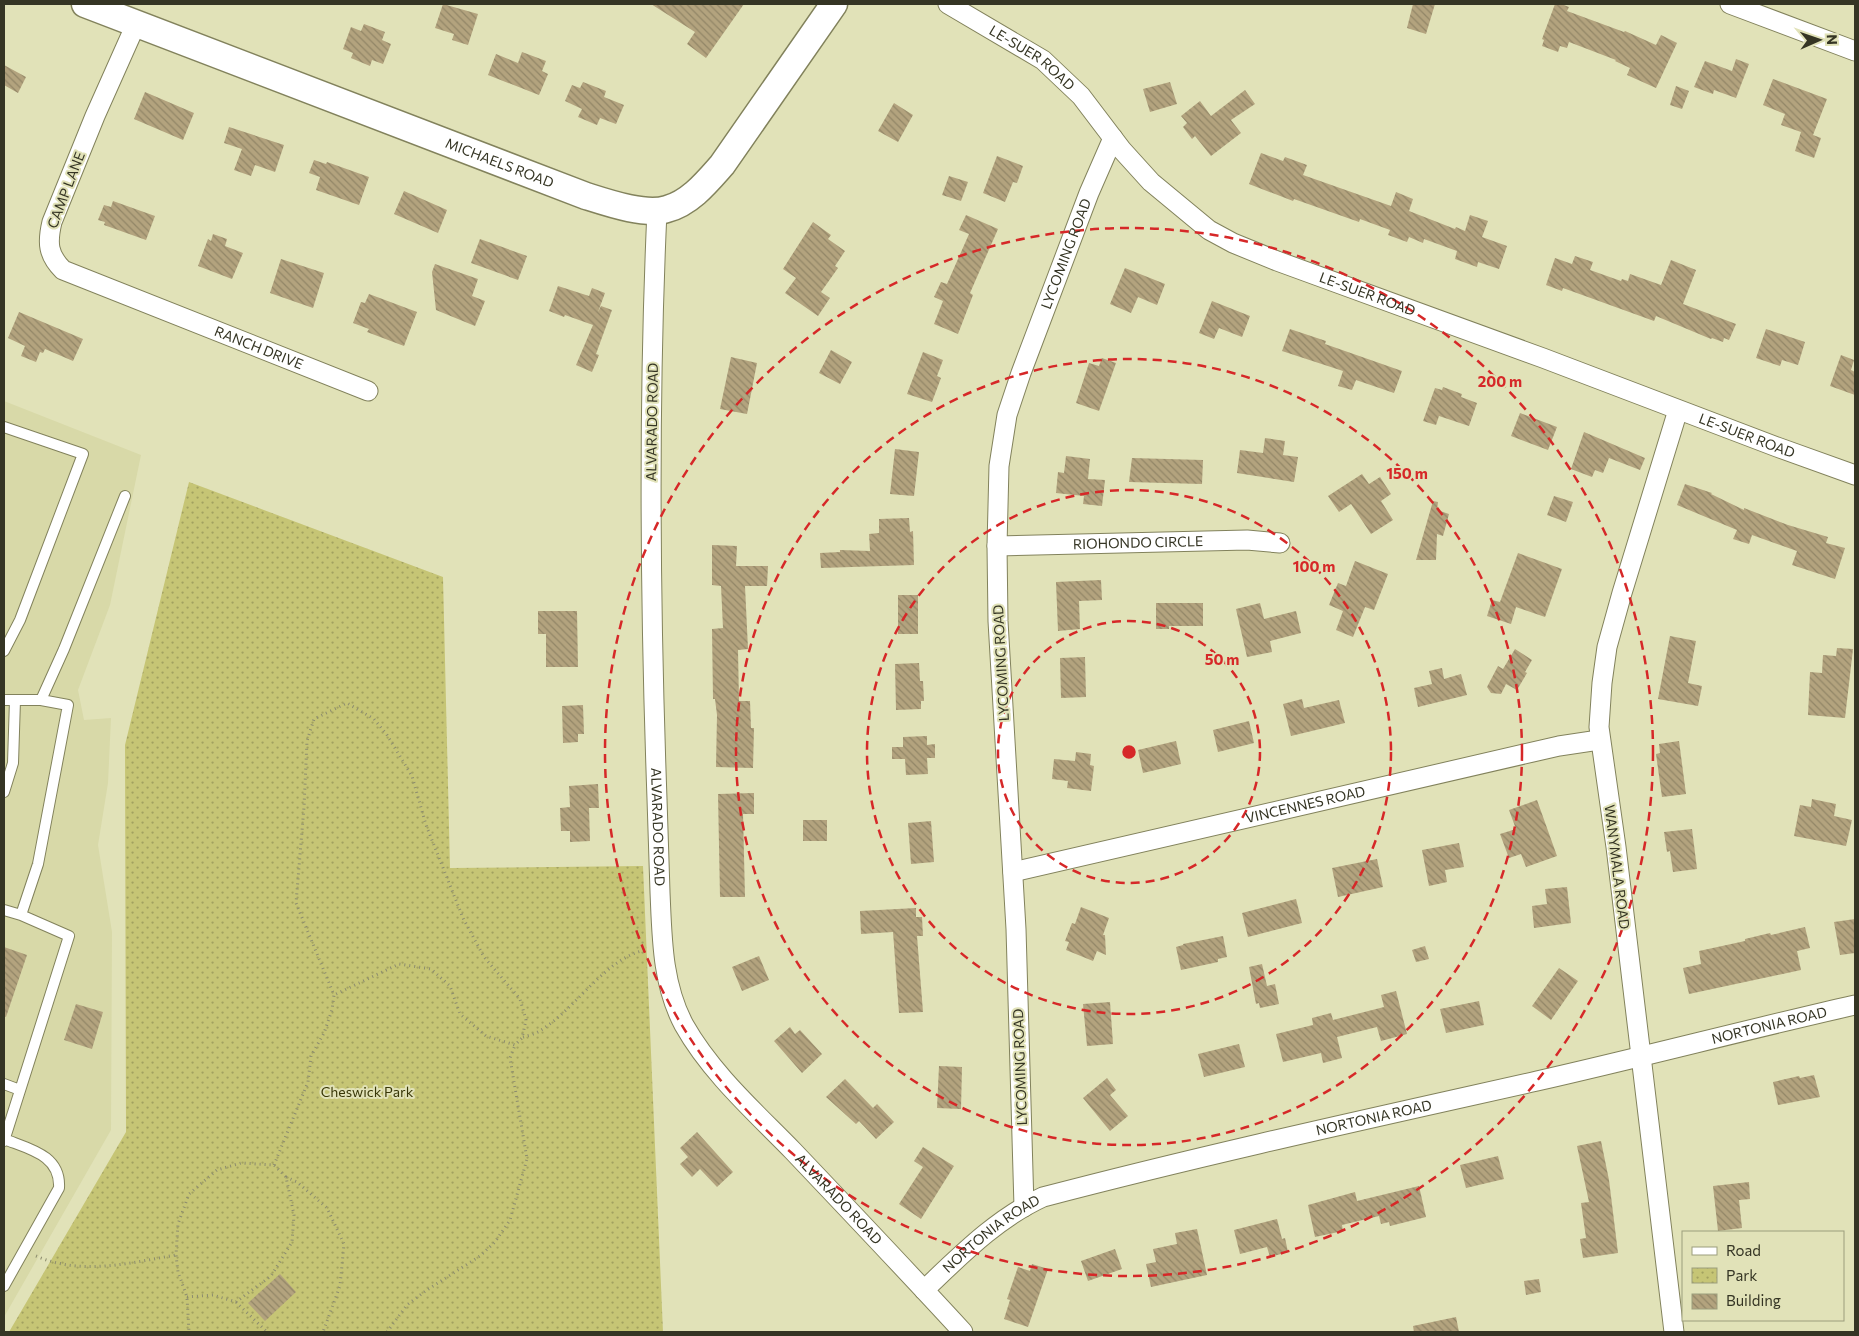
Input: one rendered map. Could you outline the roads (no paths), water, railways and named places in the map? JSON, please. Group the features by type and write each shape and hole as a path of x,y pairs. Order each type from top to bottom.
{"street":[{"name":"MICHAELS ROAD","path":"85,4 586,196 626,207 657,211 667,210 683,202 704,185 722,165 834,4"},
{"name":"LE-SUER ROAD","path":"948,4 1042,60 1081,96 1112,138 1151,182 1209,230 1233,243 1855,475"},
{"path":"1730,4 1855,51"},
{"name":"CAMP LANE","path":"136,24 95,116 52,222 48,238 52,257 63,270 149,304"},
{"name":"LYCOMING ROAD","path":"1024,1207 1013,872 998,621 999,466 1008,415 1024,364 1112,138"},
{"name":"ALVARADO ROAD","path":"657,211 653,295 651,465 652,658 665,973 673,1001 684,1025 702,1053 736,1092 962,1332"},
{"name":"RANCH DRIVE","path":"149,304 368,391"},
{"name":"WANYMALA ROAD","path":"1674,1332 1616,847 1598,727 1607,647 1678,410"},
{"name":"RIOHONDO CIRCLE","path":"997,546 1247,540 1280,543"},
{"name":"VINCENNES ROAD","path":"1013,872 1559,746 1599,740"},
{"name":"NORTONIA ROAD","path":"924,1290 982,1237 1024,1207 1043,1197 1139,1172 1855,1005"}],"lane":[{"path":"4,428 82,454 20,620 4,651"},
{"path":"41,700 64,649 125,496"},
{"path":"4,700 41,700 68,704 38,864 22,915"},
{"path":"4,792 13,763 15,700"},
{"path":"4,910 22,915 69,936 4,1140 44,1156 52,1162 58,1171 59,1188 4,1286"},
{"path":"4,1084 20,1090"}],"park label":[{"name":"Cheswick Park","path":"367,1092"}]}
